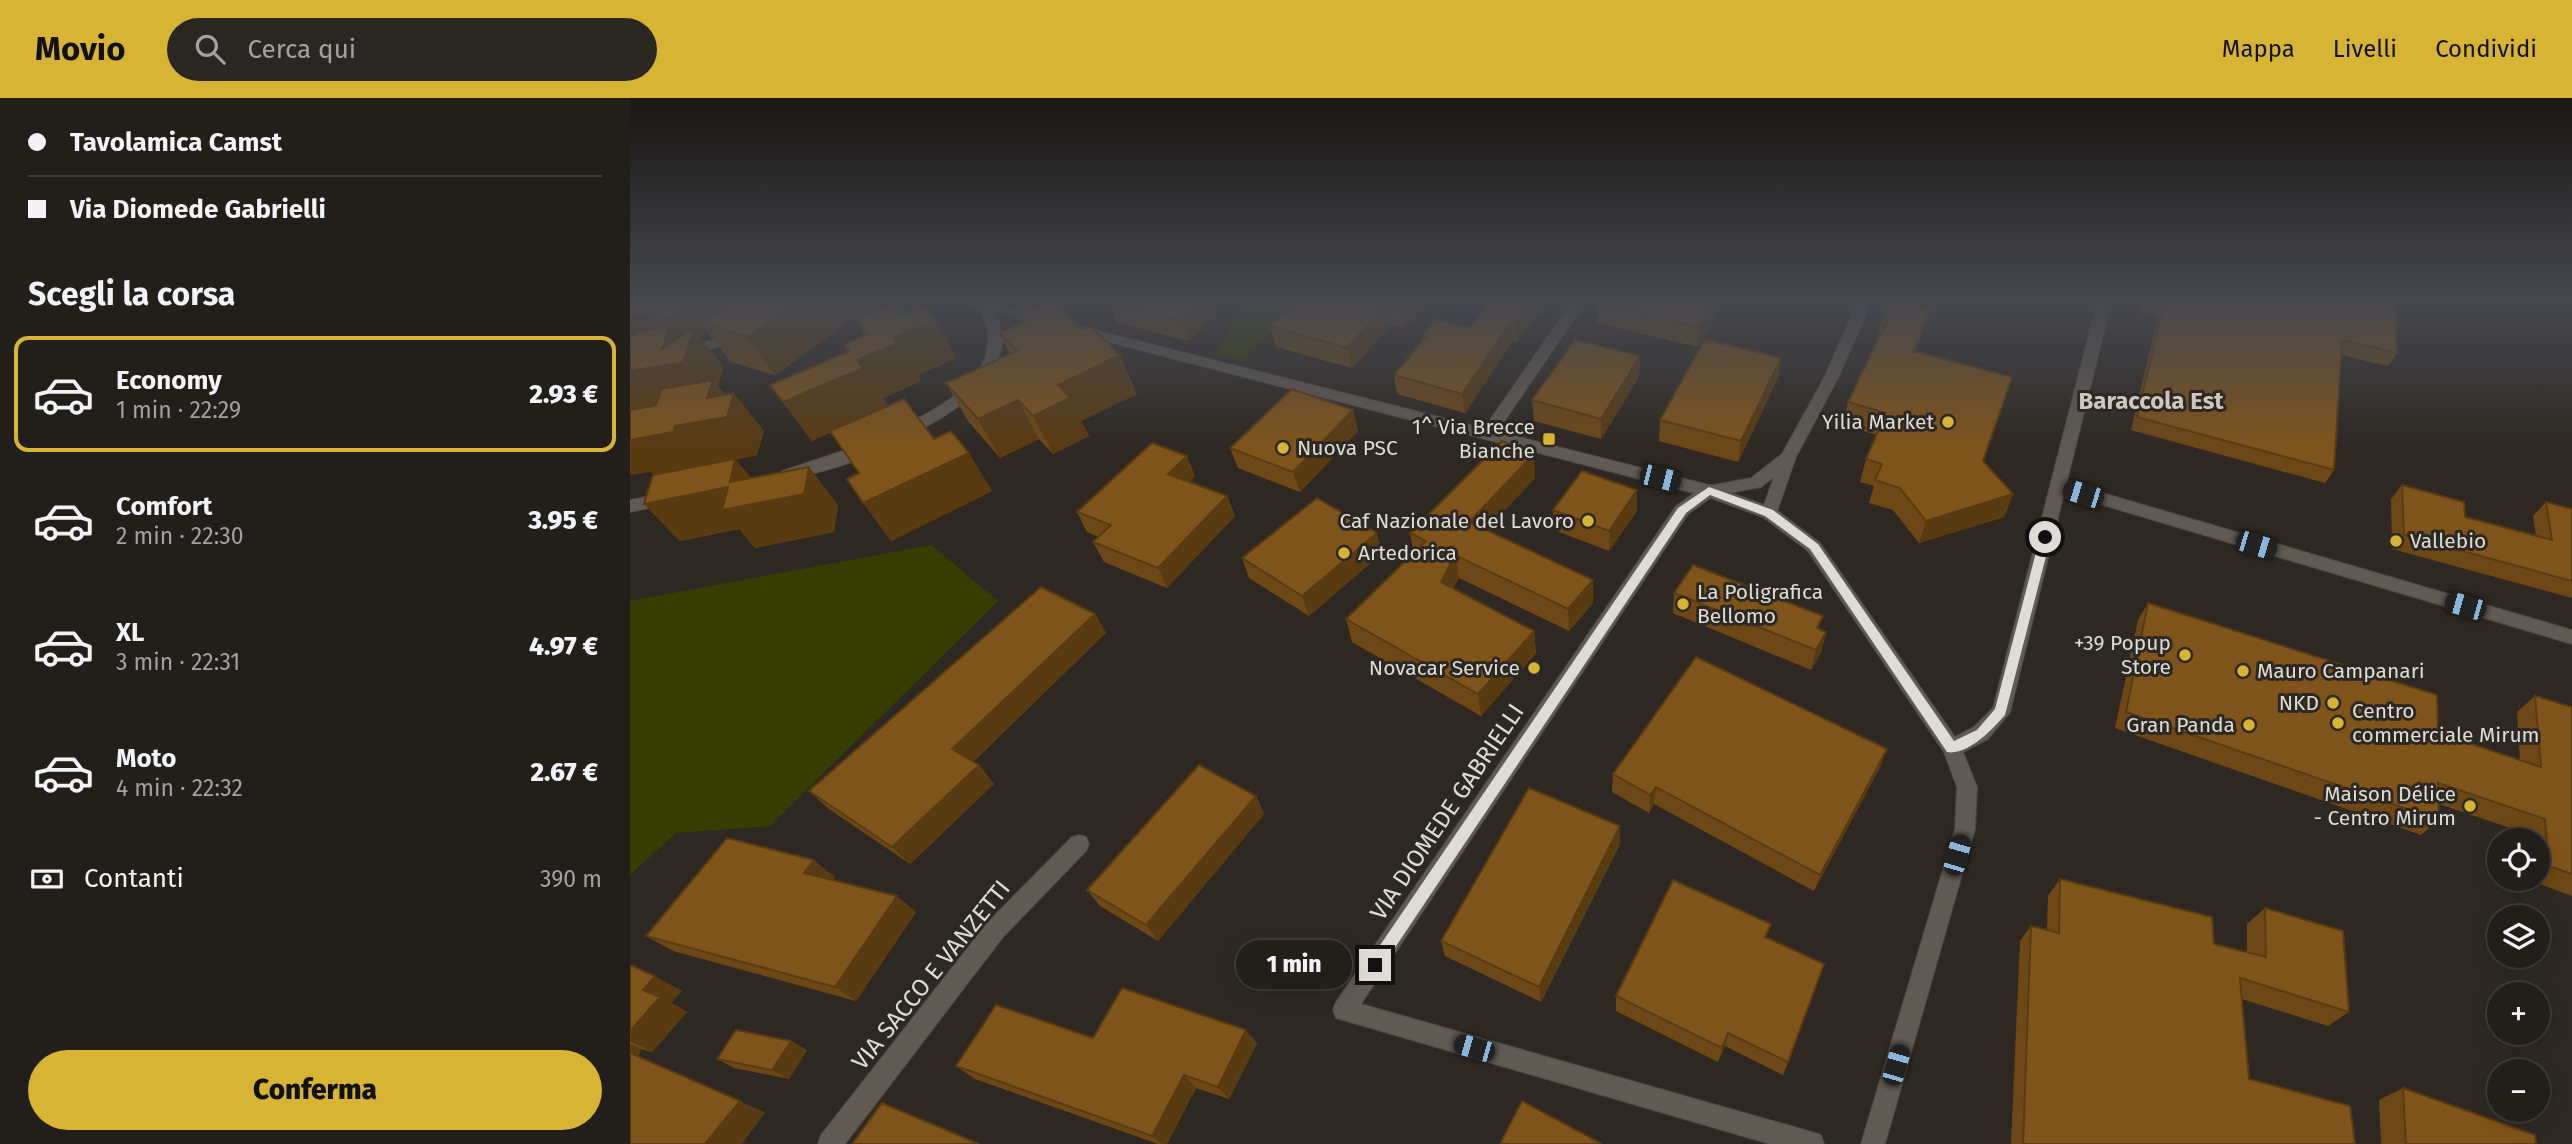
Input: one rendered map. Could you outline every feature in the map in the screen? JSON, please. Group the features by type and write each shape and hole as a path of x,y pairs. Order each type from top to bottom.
{"street":[{"path":"668,354 682,352"},
{"path":"776,478 844,458 938,414 970,388 992,360 994,352"},
{"path":"1165,352 1709,491 1769,513 1814,547 1952,748 1967,787 1965,829 1873,1144"},
{"path":"1488,434 1544,352"},
{"path":"1769,513 1788,457 1842,352"},
{"path":"1952,748 1981,733 2001,712 2092,352"},
{"path":"1709,491 1755,482 1788,457"},
{"path":"2058,486 2572,637"},
{"name":"VIA DIOMEDE GABRIELLI","path":"1709,491 1682,510 1344,1010 1812,1144"},
{"path":"630,506 683,496"},
{"name":"VIA SACCO E VANZETTI","path":"830,1144 995,930 1079,844"}],"green space":[{"path":"1216,352 1251,352 1244,359 1215,354"},
{"path":"931,545 998,601 770,826 676,833 630,875 630,601"}],"building":[{"path":"630,352 686,352 683,362 630,371"},
{"path":"847,352 877,352 857,360 863,368 783,402 770,385"},
{"path":"1015,352 1117,352 1120,355 1058,385 1070,398 1033,416 1018,400 978,419 946,383"},
{"path":"1413,352 1491,352 1462,394 1394,375"},
{"path":"1567,352 1623,352 1640,356 1601,419 1532,400"},
{"path":"1698,352 1756,352 1781,358 1741,441 1660,420"},
{"path":"1872,352 1916,352 2012,377 1983,461 2013,494 1926,521 1900,488 1875,480 1882,464 1866,459 1886,413 1848,402"},
{"path":"2152,352 2341,352 2334,470 2137,417"},
{"path":"713,380 707,398 734,393 727,417 675,426 673,432 630,440 630,410 656,405 662,389"},
{"path":"1292,389 1353,410 1293,472 1230,448"},
{"path":"904,399 934,439 951,431 969,453 863,503 847,479 859,473 830,431"},
{"path":"1502,441 1534,454 1469,522 1593,580 1568,609 1455,555 1441,582 1534,631 1478,694 1346,619 1426,541 1410,533"},
{"path":"1152,443 1187,456 1168,474 1227,496 1158,568 1093,542 1111,525 1077,512"},
{"path":"735,459 730,482 809,467 804,494 722,510 728,487 644,504 653,475"},
{"path":"1582,471 1637,490 1609,531 1553,510"},
{"path":"2402,485 2464,502 2465,517 2552,540 2546,502 2572,509 2572,581 2404,535"},
{"path":"1317,498 1377,533 1302,596 1242,558"},
{"path":"1693,565 1823,616 1817,628 1826,632 1816,650 1674,593"},
{"path":"1041,587 1095,614 952,749 979,765 892,847 809,791"},
{"path":"2148,603 2437,695 2438,733 2541,767 2535,696 2572,707 2572,874 2550,866 2550,828 2546,828 2545,819 2438,783 2439,820 2126,712"},
{"path":"1696,657 1887,749 1820,875 1656,787 1650,795 1613,774"},
{"path":"1199,765 1256,796 1146,925 1087,890"},
{"path":"1529,788 1620,826 1539,987 1441,941"},
{"path":"727,838 814,860 804,873 897,896 835,987 646,936"},
{"path":"2060,879 2212,917 2214,944 2266,957 2265,908 2343,931 2349,1012 2240,978 2249,1079 2350,1106 2355,1144 2023,1144 2031,926 2059,933"},
{"path":"1673,880 1771,924 1765,937 1824,964 1788,1062 1728,1033 1722,1048 1616,996"},
{"path":"630,965 655,976 643,990 660,997 630,1031"},
{"path":"1122,988 1246,1030 1218,1087 1184,1075 1152,1136 956,1066 996,1005 1093,1038"},
{"path":"736,1030 791,1041 772,1070 717,1059"},
{"path":"630,1053 740,1101 705,1144 630,1144"},
{"path":"2403,1088 2487,1118 2487,1122 2498,1122 2535,1135 2536,1144 2406,1144"},
{"path":"1522,1101 1602,1144 1500,1144"},
{"path":"882,1103 979,1144 852,1144"}],"place":[{"name":"Yilia Market","path":"1948,422"},
{"name":"1^ Via Brecce Bianche","path":"1549,439"},
{"name":"Nuova PSC","path":"1283,448"},
{"name":"Caf Nazionale del Lavoro","path":"1588,521"},
{"name":"Vallebio","path":"2396,541"},
{"name":"Artedorica","path":"1344,553"},
{"name":"La Poligrafica Bellomo","path":"1683,604"},
{"name":"+39 Popup Store","path":"2185,655"},
{"name":"Novacar Service","path":"1534,668"},
{"name":"Mauro Campanari","path":"2243,671"},
{"name":"NKD","path":"2333,703"},
{"name":"Centro commerciale Mirum","path":"2338,723"},
{"name":"Gran Panda","path":"2249,725"},
{"name":"Maison Délice - Centro Mirum","path":"2470,806"}],"district":[{"name":"Baraccola Est","path":"2151,401"}],"route":[{"path":"1375,965 1682,510 1709,491 1769,513 1814,547 1952,748 1981,733 2001,712 2045,537"}]}
